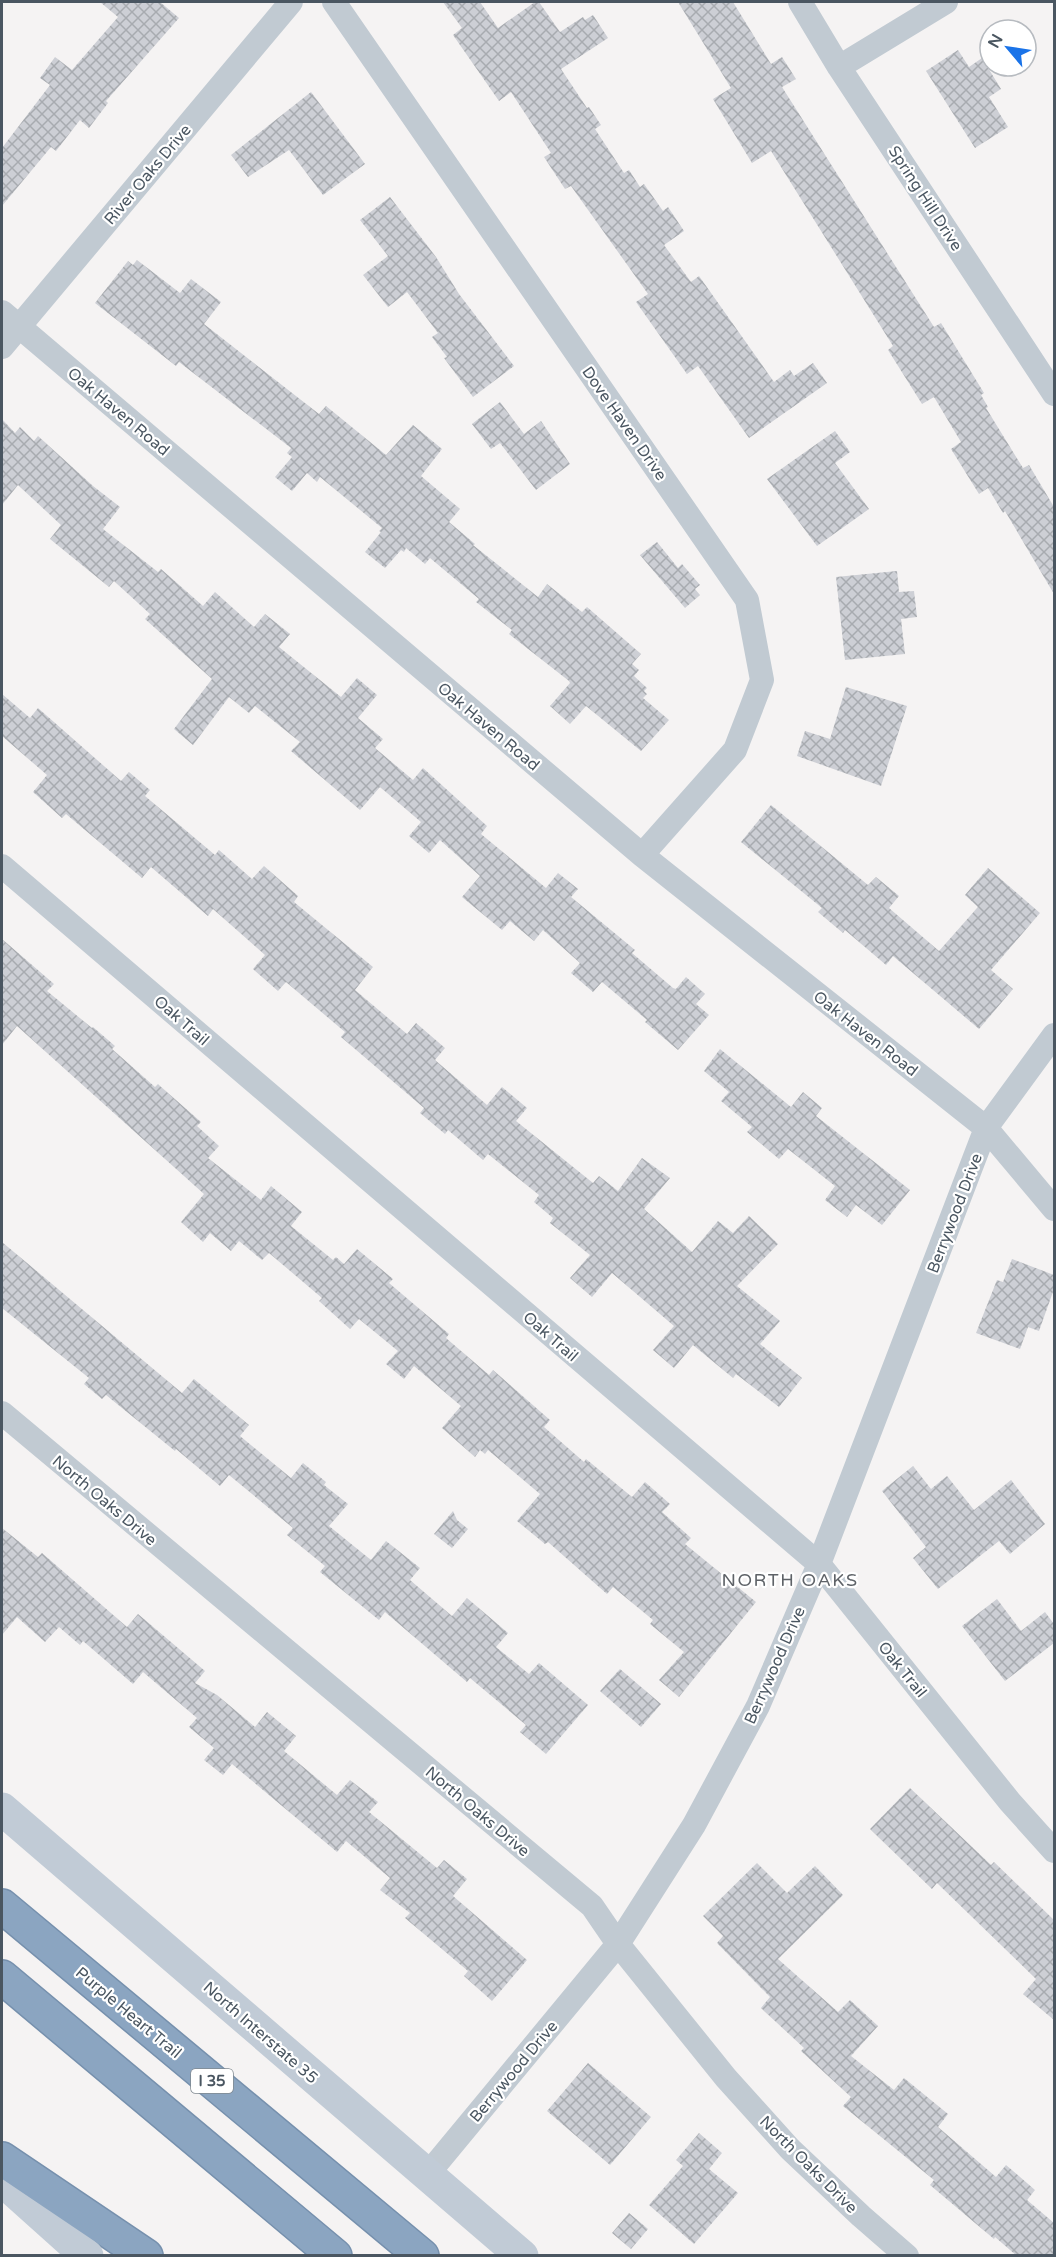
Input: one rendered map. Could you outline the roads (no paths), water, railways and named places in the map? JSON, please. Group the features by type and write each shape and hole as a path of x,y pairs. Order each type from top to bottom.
{"highway":[{"name":"Purple Heart Trail","path":"2,1906 422,2256"},
{"path":"2,1977 334,2256"},
{"path":"2,2159 146,2256"}],"main road":[{"name":"North Interstate 35","path":"2,1809 522,2256"},
{"path":"2,2180 87,2256"}],"street":[{"name":"River Oaks Drive","path":"2,347 10,320 291,2"},
{"name":"Dove Haven Drive","path":"334,2 747,600 762,680 735,750 642,855"},
{"name":"Spring Hill Drive","path":"800,2 839,67 1052,385"},
{"path":"839,67 946,2"},
{"name":"Oak Haven Road","path":"10,320 642,855 986,1128 1054,1209"},
{"name":"Oak Trail","path":"2,866 819,1564 1011,1802 1054,1851"},
{"name":"Berrywood Drive","path":"427,2175 618,1944 694,1825 758,1706 819,1564 986,1128 1054,1035"},
{"name":"North Oaks Drive","path":"2,1413 592,1906 618,1944 726,2078 790,2149 907,2256"}],"district":[{"name":"NORTH OAKS","path":"790,1580"}]}
